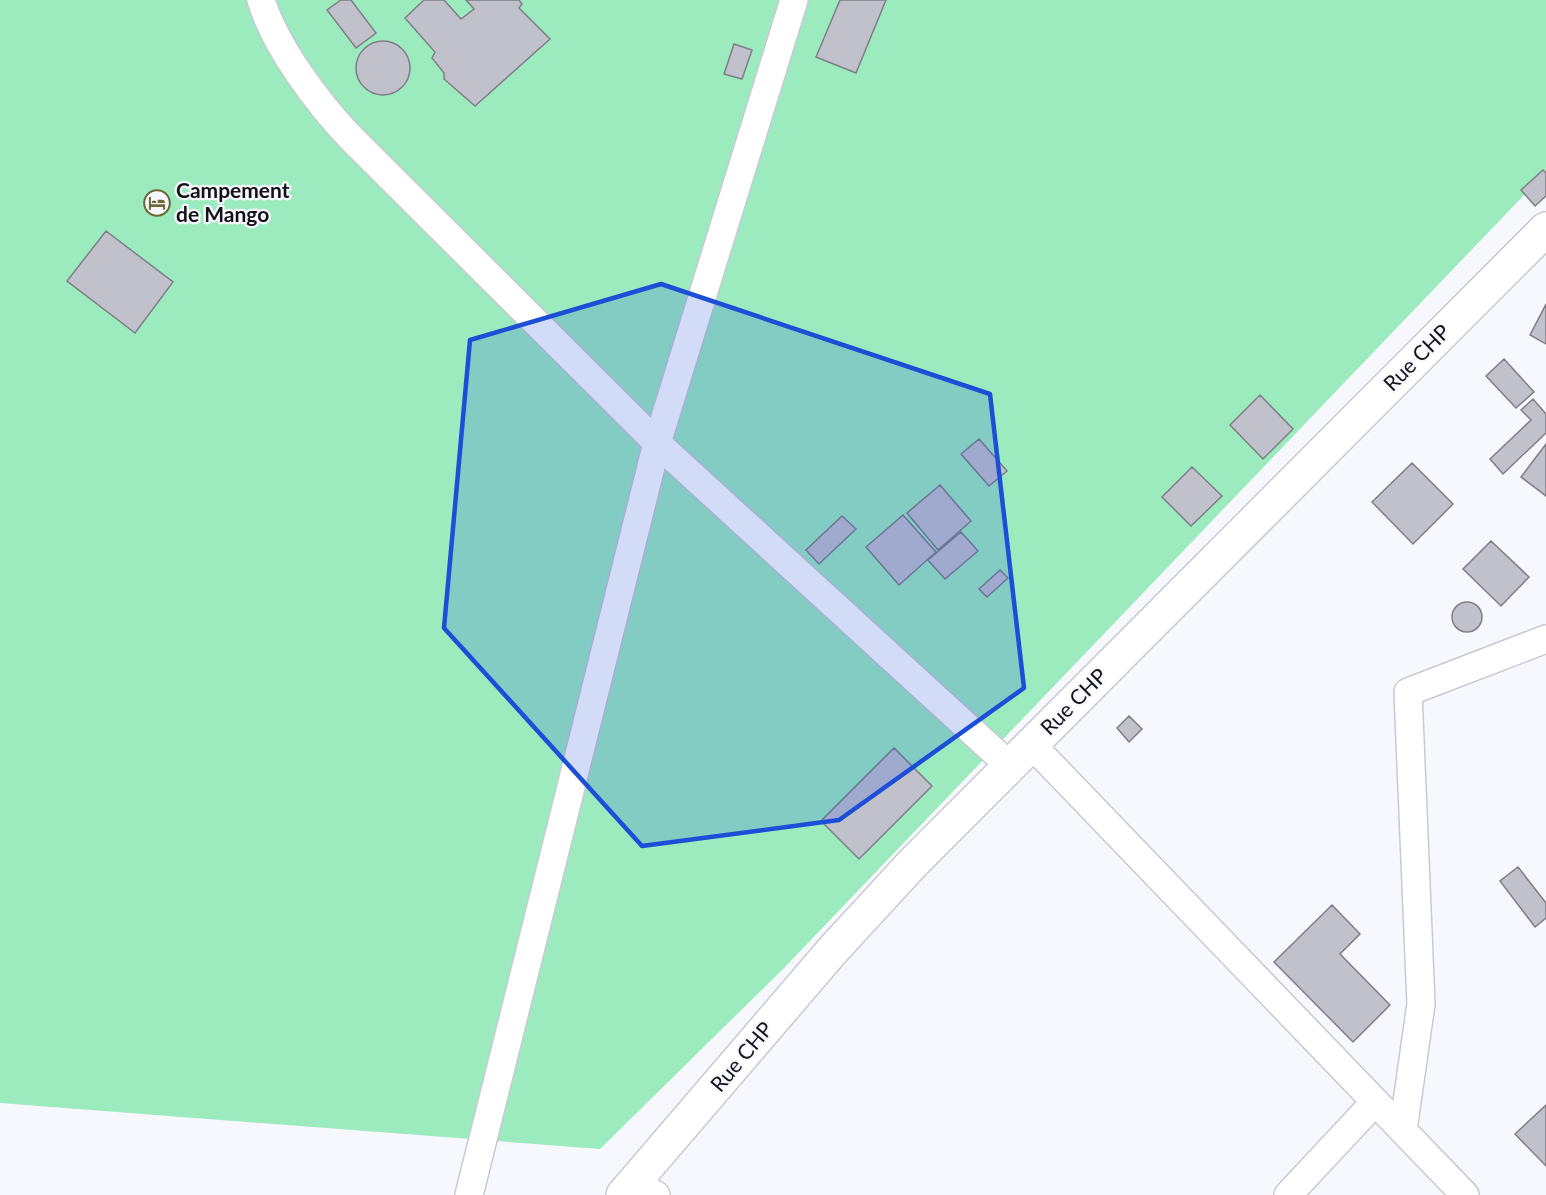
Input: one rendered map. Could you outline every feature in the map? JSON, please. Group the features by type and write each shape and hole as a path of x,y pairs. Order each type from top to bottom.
{"street":[{"path":"261,0 276,37 327,113 657,444 1020,755 1375,1102 1465,1195"},
{"path":"469,1195 657,444 794,0"},
{"name":"Rue CHP","path":"638,1191 832,951 912,864 1546,229"},
{"path":"1403,1130 1421,1004 1408,692 1546,639"},
{"path":"1288,1195 1375,1102"}],"highlighted area":[{"path":"661,284 990,394 1024,688 839,820 642,846 444,628 470,340"}],"green space":[{"path":"0,0 1546,0 1546,172 784,968 600,1149 0,1103"}],"building":[{"path":"341,0 351,0 376,33 356,48 327,10"},
{"path":"424,0 444,0 461,19 474,9 466,0 519,0 522,4 519,8 550,39 475,106 444,79 444,73 432,58 435,52 405,18"},
{"path":"840,0 886,0 856,73 816,57"},
{"path":"378,41 388,41 398,45 406,53 410,68 406,83 398,91 388,95 378,95 368,91 360,83 356,73 356,63 360,53 368,45"},
{"path":"734,44 752,50 742,79 724,74"},
{"path":"1543,170 1546,173 1546,196 1535,206 1521,190"},
{"path":"106,231 173,282 135,333 67,281"},
{"path":"1546,304 1546,344 1530,335"},
{"path":"1504,359 1534,392 1516,408 1486,376"},
{"path":"1260,395 1293,429 1263,459 1230,425"},
{"path":"1533,399 1546,414 1546,433 1503,474 1490,459 1531,420 1521,410"},
{"path":"979,439 1007,471 989,486 961,454"},
{"path":"1546,444 1546,496 1521,477"},
{"path":"1412,463 1453,504 1413,544 1372,502"},
{"path":"1192,467 1222,496 1191,526 1162,497"},
{"path":"940,485 971,521 938,550 907,513"},
{"path":"903,515 936,552 899,585 866,547"},
{"path":"842,516 856,529 819,564 806,550"},
{"path":"961,532 978,551 945,579 928,560"},
{"path":"1491,541 1529,577 1501,606 1463,569"},
{"path":"1000,570 1008,578 987,597 979,589"},
{"path":"1467,602 1478,606 1482,617 1478,628 1467,632 1456,628 1452,617 1456,606"},
{"path":"1129,716 1142,729 1129,742 1117,728"},
{"path":"894,748 932,786 859,859 821,821"},
{"path":"1518,867 1546,903 1546,918 1535,927 1500,881"},
{"path":"1332,905 1360,934 1340,954 1390,1005 1353,1042 1274,962"},
{"path":"1546,1105 1546,1166 1515,1134"}],"place":[{"name":"Campement de Mango","path":"157,203"}]}
